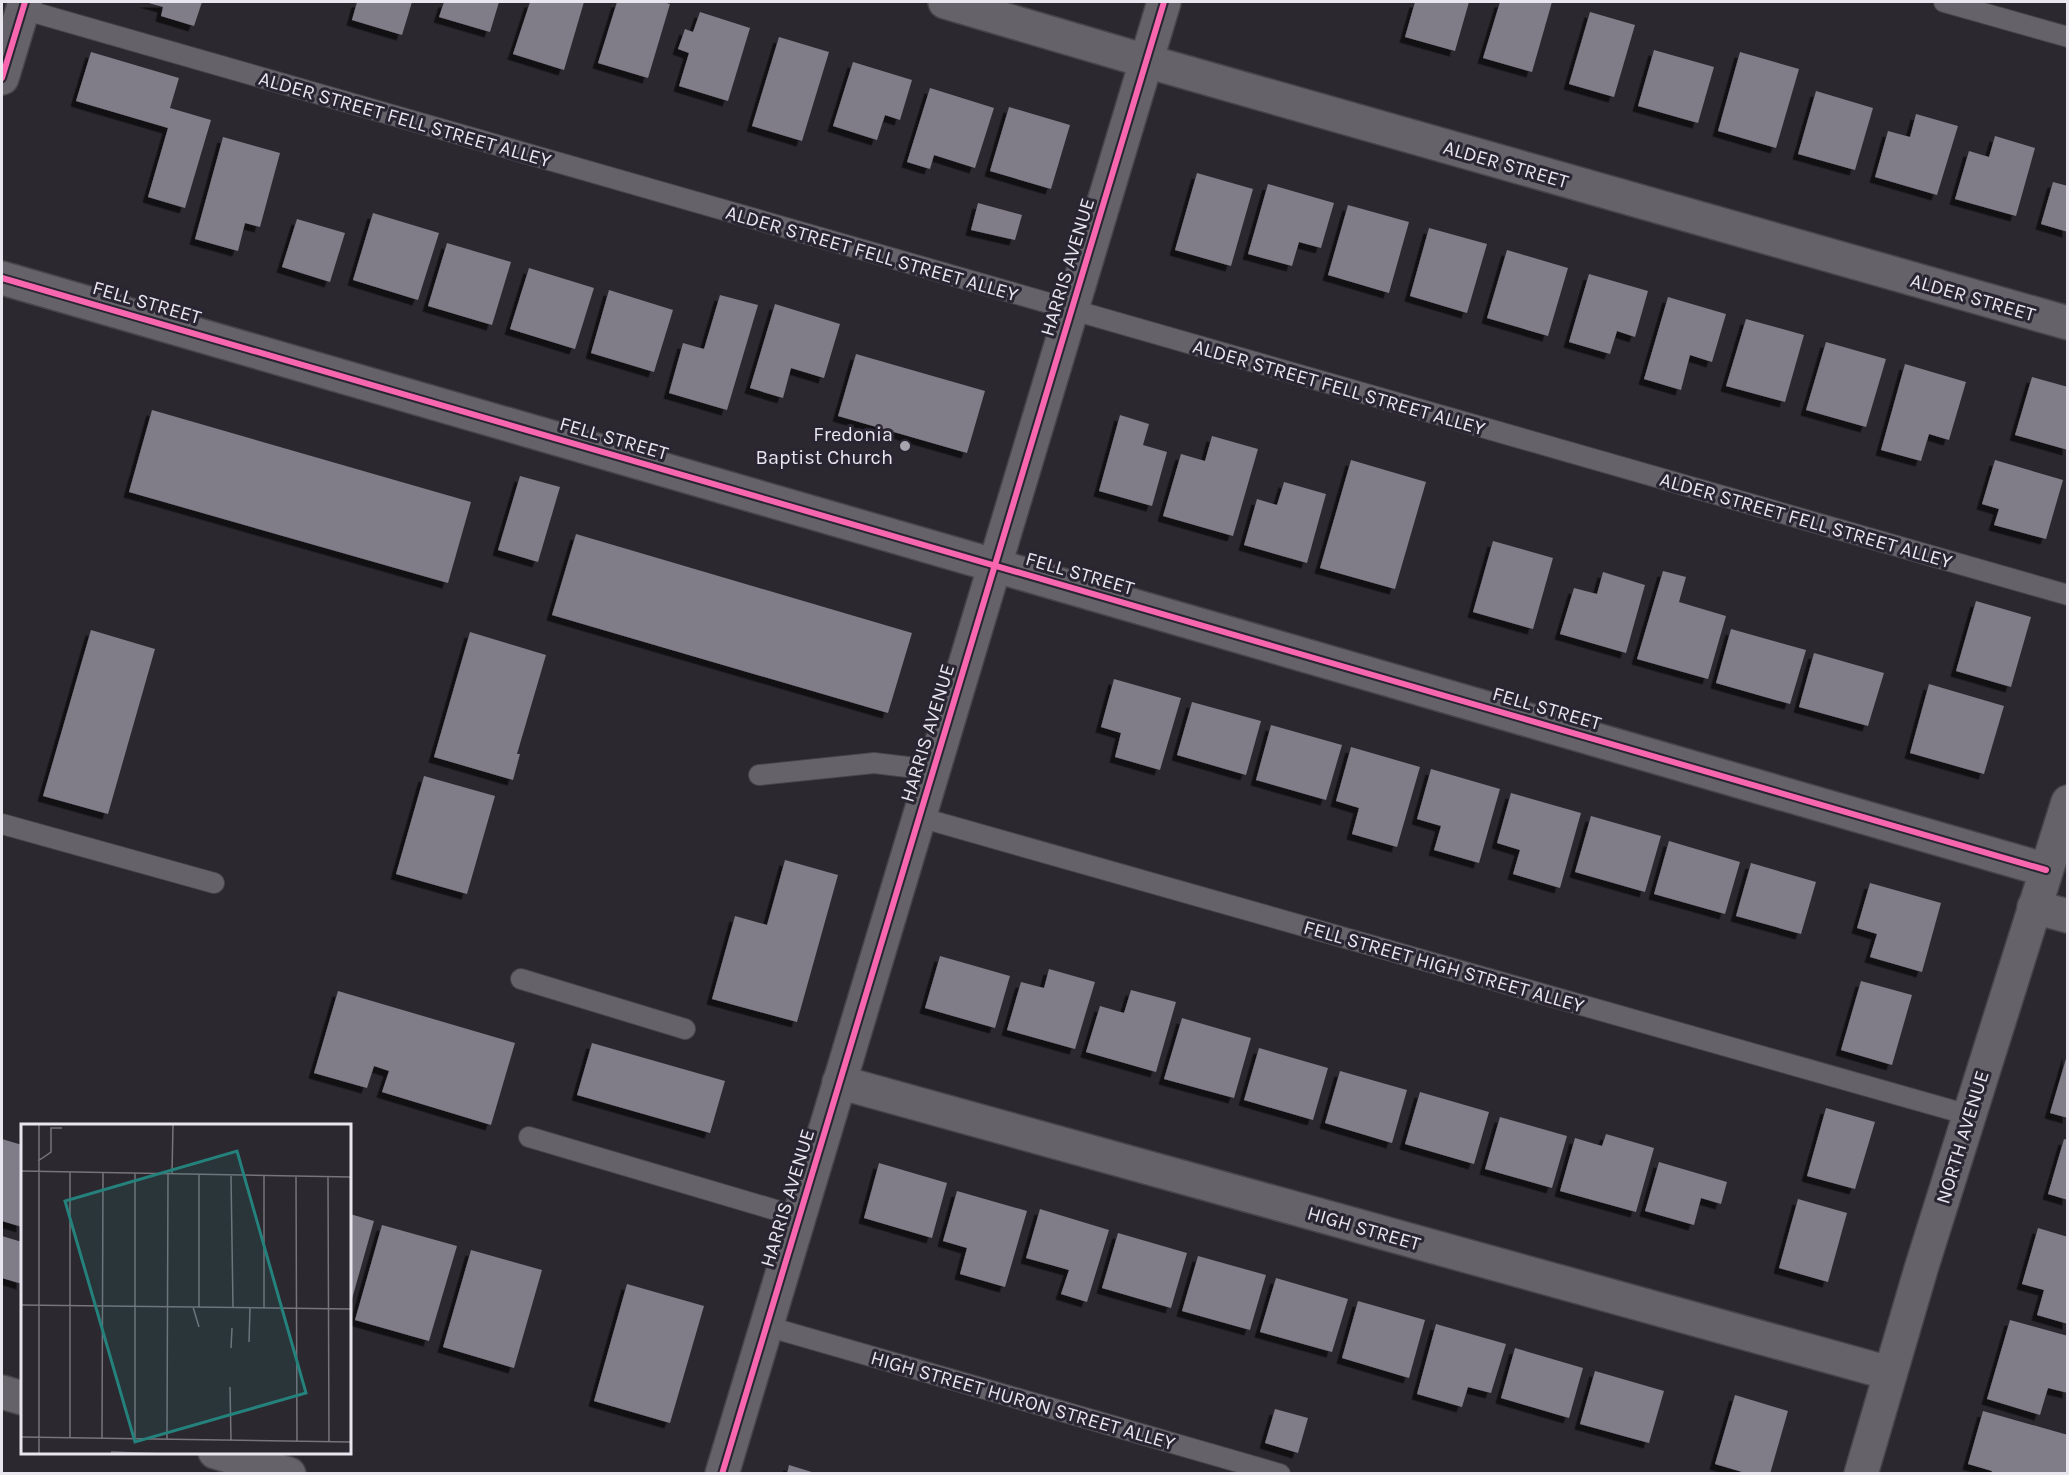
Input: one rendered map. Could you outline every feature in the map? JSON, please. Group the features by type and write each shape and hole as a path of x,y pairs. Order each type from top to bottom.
{"street":[{"name":"ALDER STREET","path":"945,2 1146,62 2067,323"},
{"name":"HARRIS AVENUE","path":"722,1473 1164,2"},
{"path":"2,78 24,5"},
{"name":"FELL STREET","path":"2,278 2046,870"},
{"name":"NORTH AVENUE","path":"1861,1473 1889,1373 2067,802"},
{"path":"2034,907 2067,916"},
{"name":"HIGH STREET","path":"839,1082 1889,1373"},
{"path":"2,1392 21,1398"},
{"path":"222,1454 289,1473"}],"lane":[{"path":"1944,2 2067,37"},
{"name":"ALDER STREET FELL STREET ALLEY","path":"24,5 1071,310 2067,595"},
{"path":"759,775 874,763 933,770"},
{"name":"FELL STREET HIGH STREET ALLEY","path":"919,816 1969,1115"},
{"path":"2,824 214,883"},
{"path":"520,979 685,1029"},
{"path":"529,1137 799,1217"},
{"name":"HIGH STREET HURON STREET ALLEY","path":"766,1326 1280,1473"}],"building":[{"path":"145,2 202,2 194,26 161,16 163,7"},
{"path":"357,2 412,2 402,35 352,20"},
{"path":"444,2 499,2 490,32 439,17"},
{"path":"530,2 584,2 564,70 513,54"},
{"path":"617,2 670,4 648,78 598,63"},
{"path":"1415,2 1469,2 1455,51 1405,37"},
{"path":"1500,2 1552,2 1532,72 1483,58"},
{"path":"700,12 750,28 728,101 679,86 689,53 678,49 685,29 693,32"},
{"path":"1590,12 1635,25 1614,97 1569,84"},
{"path":"779,37 829,52 802,141 752,126"},
{"path":"1654,50 1714,67 1698,123 1638,106"},
{"path":"91,52 179,78 170,108 211,120 185,208 148,197 168,128 76,101"},
{"path":"1740,52 1799,69 1776,148 1718,131"},
{"path":"853,62 912,80 900,120 885,115 877,140 833,126"},
{"path":"930,88 994,108 975,168 934,155 930,169 907,162"},
{"path":"1816,91 1873,108 1855,170 1798,154"},
{"path":"1009,107 1070,125 1051,189 990,171"},
{"path":"1916,114 1958,126 1937,195 1875,177 1888,131 1910,137"},
{"path":"1995,136 2035,148 2016,216 1955,199 1969,151 1989,157"},
{"path":"223,137 280,153 260,227 245,223 238,251 195,239"},
{"path":"1197,173 1253,189 1231,266 1175,250"},
{"path":"2053,182 2068,186 2068,232 2041,224"},
{"path":"1268,184 1334,203 1321,248 1299,242 1292,266 1248,254"},
{"path":"978,203 1022,215 1015,240 971,230"},
{"path":"1348,205 1409,222 1389,293 1328,275"},
{"path":"373,213 439,233 418,300 353,280"},
{"path":"297,219 345,233 330,282 282,267"},
{"path":"1429,228 1487,244 1467,313 1410,296"},
{"path":"447,243 511,262 492,325 428,306"},
{"path":"1507,250 1568,268 1548,336 1487,318"},
{"path":"529,268 594,288 575,349 510,329"},
{"path":"1589,274 1648,291 1635,337 1617,331 1610,354 1569,342"},
{"path":"609,290 673,310 654,372 591,353"},
{"path":"720,295 758,305 727,410 669,393 683,343 704,349"},
{"path":"1668,297 1726,314 1712,362 1690,355 1681,390 1644,379"},
{"path":"775,304 840,324 824,378 791,368 783,398 750,388"},
{"path":"1746,319 1804,335 1785,402 1726,386"},
{"path":"1826,342 1886,359 1866,427 1806,410"},
{"path":"856,354 985,391 967,453 838,416"},
{"path":"1905,364 1966,382 1949,440 1929,434 1921,461 1881,450"},
{"path":"2032,377 2068,387 2068,450 2015,435"},
{"path":"152,410 471,502 448,583 129,492"},
{"path":"1120,415 1149,424 1143,445 1167,452 1152,506 1099,491"},
{"path":"1212,436 1258,449 1233,536 1163,516 1181,454 1205,461"},
{"path":"1351,460 1426,482 1395,589 1320,568"},
{"path":"1995,460 2063,480 2046,539 1994,525 1999,509 1982,504"},
{"path":"520,476 560,487 538,562 498,550"},
{"path":"1284,482 1326,494 1307,563 1244,545 1257,499 1277,505"},
{"path":"576,534 912,633 888,713 552,615"},
{"path":"1493,541 1553,558 1533,629 1473,612"},
{"path":"1663,571 1686,577 1679,602 1726,616 1708,679 1637,659"},
{"path":"1603,572 1645,585 1626,653 1560,634 1574,588 1597,594"},
{"path":"1976,601 2031,617 2011,687 1956,671"},
{"path":"1731,629 1806,650 1790,704 1716,683"},
{"path":"91,630 155,649 108,814 43,796"},
{"path":"470,632 546,655 517,754 520,754 513,780 434,757"},
{"path":"1814,653 1884,673 1868,726 1799,707"},
{"path":"1114,679 1181,698 1160,770 1115,757 1121,733 1101,727"},
{"path":"1929,684 2004,706 1984,774 1910,753"},
{"path":"1192,702 1261,721 1246,775 1177,755"},
{"path":"1271,725 1342,745 1326,800 1256,780"},
{"path":"1351,747 1420,767 1397,847 1352,834 1359,808 1336,801"},
{"path":"1431,769 1500,789 1479,863 1434,850 1441,826 1417,819"},
{"path":"424,776 495,796 467,894 396,874"},
{"path":"1511,793 1581,813 1560,888 1513,874 1520,850 1497,843"},
{"path":"1591,816 1661,836 1645,892 1575,872"},
{"path":"1669,841 1740,862 1725,914 1654,894"},
{"path":"785,860 838,875 797,1022 712,999 735,916 767,925"},
{"path":"1751,863 1816,882 1801,934 1736,916"},
{"path":"1870,883 1941,903 1922,972 1870,957 1877,934 1857,928"},
{"path":"940,956 1010,976 995,1028 925,1008"},
{"path":"1049,969 1095,982 1075,1049 1007,1030 1021,982 1044,988"},
{"path":"1861,981 1912,995 1892,1065 1841,1050"},
{"path":"1131,990 1176,1002 1156,1072 1086,1052 1100,1006 1124,1013"},
{"path":"338,991 515,1043 491,1125 382,1092 389,1071 374,1066 367,1088 314,1073"},
{"path":"1182,1018 1251,1038 1234,1098 1164,1079"},
{"path":"592,1043 725,1081 710,1133 577,1095"},
{"path":"1259,1048 1328,1068 1313,1120 1244,1100"},
{"path":"2068,1052 2068,1118 2050,1113"},
{"path":"1340,1071 1407,1090 1392,1143 1325,1123"},
{"path":"1420,1092 1489,1112 1474,1164 1405,1144"},
{"path":"1826,1108 1875,1122 1855,1189 1807,1176"},
{"path":"1500,1117 1567,1136 1552,1188 1485,1169"},
{"path":"1606,1134 1654,1148 1636,1212 1560,1191 1575,1138 1602,1146"},
{"path":"2,1139 21,1145 21,1227 2,1221"},
{"path":"2064,1139 2068,1140 2068,1200 2048,1194"},
{"path":"1659,1162 1727,1182 1721,1204 1701,1198 1694,1225 1645,1211"},
{"path":"879,1163 947,1183 932,1238 864,1218"},
{"path":"957,1191 1027,1211 1005,1287 960,1274 967,1248 943,1241"},
{"path":"1798,1199 1847,1213 1828,1282 1779,1268"},
{"path":"1040,1209 1109,1230 1087,1302 1061,1294 1069,1270 1026,1258"},
{"path":"351,1214 374,1221 351,1302"},
{"path":"382,1225 457,1246 429,1341 355,1320"},
{"path":"2038,1228 2068,1237 2068,1324 2037,1315 2044,1290 2022,1284"},
{"path":"1118,1233 1187,1253 1171,1308 1102,1288"},
{"path":"2,1236 21,1242 21,1284 2,1278"},
{"path":"471,1250 542,1270 514,1368 443,1347"},
{"path":"1198,1256 1266,1275 1250,1330 1182,1311"},
{"path":"1276,1278 1348,1299 1332,1352 1260,1332"},
{"path":"627,1284 704,1306 670,1423 594,1401"},
{"path":"1358,1301 1425,1320 1409,1378 1342,1358"},
{"path":"2010,1320 2068,1336 2068,1393 2048,1388 2040,1415 1987,1399"},
{"path":"1436,1324 1506,1344 1491,1393 1468,1387 1462,1407 1417,1394"},
{"path":"1515,1348 1583,1368 1569,1418 1501,1398"},
{"path":"1595,1371 1664,1391 1649,1443 1580,1424"},
{"path":"1735,1395 1788,1411 1770,1474 1749,1474 1715,1464"},
{"path":"1275,1409 1308,1418 1298,1453 1265,1443"},
{"path":"1983,1411 2068,1435 2068,1474 1991,1474 1992,1471 1968,1464"},
{"path":"789,1465 815,1473 815,1474 787,1474"}],"cycle path":[{"path":"2,78 25,2"},
{"path":"722,1474 1164,2"},
{"path":"2,278 2046,870"}],"place":[{"name":"Fredonia Baptist Church","path":"905,446"}]}
